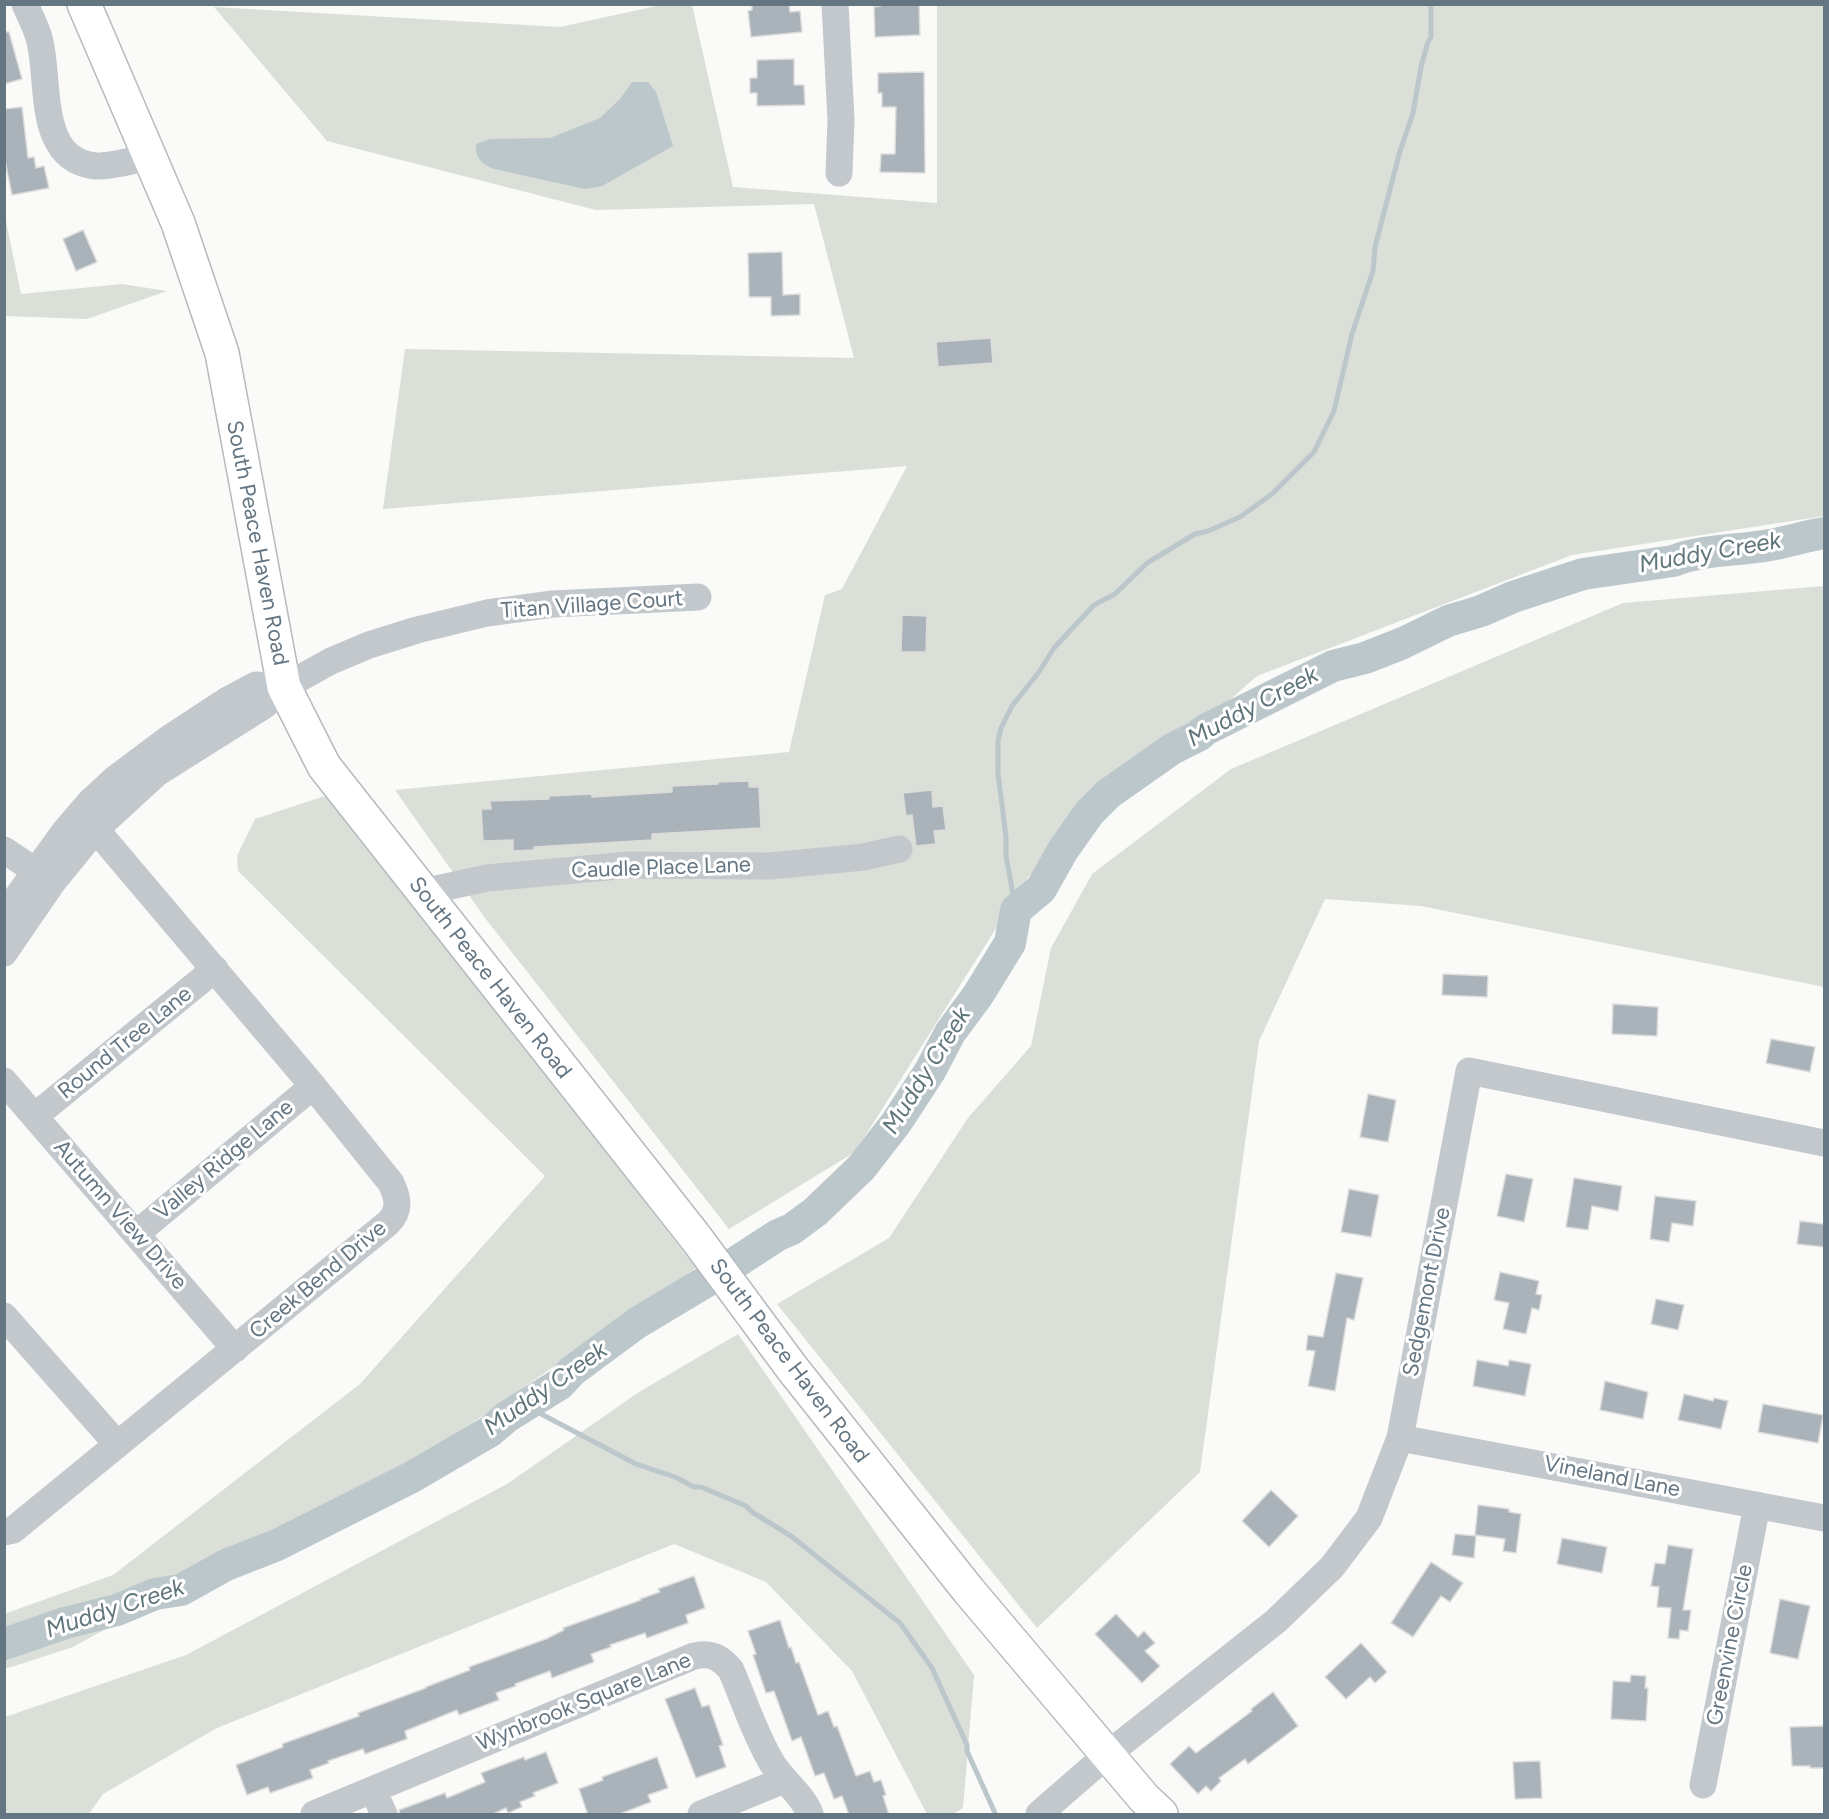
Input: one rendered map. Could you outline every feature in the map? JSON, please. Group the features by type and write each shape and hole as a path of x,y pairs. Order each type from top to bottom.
{"main road":[{"name":"South Peace Haven Road","path":"84,4 178,224 222,353 284,687 324,766 696,1238 792,1368 969,1591 1161,1815"}],"street":[{"path":"25,4 39,39 50,125 59,146 76,160 96,166 149,157"},
{"path":"834,4 842,120 839,173"},
{"name":"Titan Village Court","path":"284,687 331,661 369,645 487,613 553,604 698,597"},
{"path":"4,915 44,876 89,821 116,778 168,739 226,701 256,685 284,687"},
{"name":"Creek Bend Drive","path":"4,1532 13,1530 235,1349 388,1223 395,1216 398,1208 398,1200 391,1183 313,1086 89,821"},
{"name":"Caudle Place Lane","path":"423,892 487,878 570,870 629,865 770,866 864,857 899,849"},
{"path":"4,850 44,876"},
{"path":"4,953 44,876"},
{"name":"Round Tree Lane","path":"35,1116 215,969"},
{"name":"Sedgemont Drive","path":"1039,1815 1108,1754 1276,1621 1332,1567 1369,1518 1400,1438 1469,1071 1824,1143"},
{"name":"Autumn View Drive","path":"4,1081 235,1349"},
{"name":"Valley Ridge Lane","path":"136,1234 313,1086"},
{"path":"4,1316 117,1444"},
{"name":"Vineland Lane","path":"1400,1438 1824,1518"},
{"name":"Greenvine Circle","path":"1703,1785 1757,1505"},
{"name":"Wynbrook Square Lane","path":"314,1815 703,1654 724,1661 731,1670 763,1746 784,1780 807,1805 810,1815"},
{"path":"701,1815 784,1780"},
{"path":"373,1790 384,1815"}],"shaded area":[{"path":"661,5 692,5 733,187 937,203 937,5 1824,5 1824,516 1572,555 1257,676 1029,876 855,1152 729,1229 485,918 395,790 789,752 825,595 842,589 907,466 383,509 405,349 854,358 814,204 596,210 327,141 214,7 560,27"},
{"path":"632,82 648,82 656,92 673,146 602,186 585,189 494,169 482,162 478,156 476,144 490,139 550,138 600,118 620,99"},
{"path":"5,216 21,294 122,284 167,291 87,319 5,316"},
{"path":"1824,586 1824,987 1421,906 1325,899 1259,1041 1200,1472 1037,1628 777,1304 889,1238 968,1118 1031,1046 1051,948 1092,874 1231,769 1623,603"},
{"path":"328,795 696,1268 436,1448 73,1647 5,1669 4,1614 113,1575 360,1384 545,1176 238,871 237,856 255,819"},
{"path":"738,1334 974,1675 963,1808 953,1814 927,1814 852,1671 766,1582 674,1544 217,1728 103,1794 89,1814 5,1814 5,1717 186,1655 507,1484 639,1392"}],"building":[{"path":"752,4 789,4 790,12 800,11 802,32 751,37 748,11 752,10"},
{"path":"881,4 919,4 920,35 875,37 874,7 881,6"},
{"path":"4,32 9,32 22,79 4,84"},
{"path":"794,59 794,85 804,85 805,105 757,106 757,93 750,93 750,78 757,78 757,60"},
{"path":"924,72 925,173 880,172 881,154 895,154 896,107 882,107 882,93 878,93 878,73"},
{"path":"22,107 28,158 34,157 36,168 44,166 49,188 12,195 4,156 4,109"},
{"path":"83,230 97,262 76,271 63,239"},
{"path":"782,252 783,295 800,294 800,315 771,316 771,297 749,297 748,253"},
{"path":"991,338 993,363 938,367 936,342"},
{"path":"902,615 927,616 926,652 901,652"},
{"path":"749,781 749,787 759,787 761,828 652,834 652,840 534,847 534,850 513,851 513,840 483,841 481,809 491,809 490,801 549,799 549,796 592,794 592,797 672,792 672,786"},
{"path":"932,790 933,807 943,806 946,830 934,831 936,844 916,846 912,815 906,816 903,793"},
{"path":"1443,974 1488,976 1487,997 1442,995"},
{"path":"1613,1004 1658,1007 1657,1036 1612,1034"},
{"path":"1771,1039 1815,1047 1810,1072 1766,1063"},
{"path":"1368,1094 1396,1100 1388,1142 1360,1137"},
{"path":"1506,1174 1533,1179 1524,1222 1497,1216"},
{"path":"1574,1178 1622,1186 1618,1211 1592,1206 1588,1230 1566,1227"},
{"path":"1349,1189 1379,1195 1371,1237 1341,1232"},
{"path":"1655,1196 1696,1201 1693,1226 1672,1223 1669,1242 1650,1239"},
{"path":"1800,1221 1824,1224 1824,1247 1797,1244"},
{"path":"1500,1272 1539,1281 1536,1294 1542,1295 1539,1310 1532,1308 1526,1334 1503,1329 1509,1303 1494,1300"},
{"path":"1336,1273 1363,1278 1354,1320 1347,1318 1335,1391 1308,1386 1315,1351 1306,1350 1308,1335 1323,1337"},
{"path":"1656,1299 1684,1305 1678,1330 1651,1324"},
{"path":"1477,1360 1508,1366 1509,1360 1531,1364 1525,1396 1473,1386"},
{"path":"1605,1381 1648,1392 1643,1419 1600,1410"},
{"path":"1684,1394 1713,1401 1714,1398 1728,1401 1721,1429 1678,1420"},
{"path":"1763,1404 1823,1415 1818,1443 1758,1432"},
{"path":"1271,1490 1298,1516 1269,1547 1242,1521"},
{"path":"1478,1505 1509,1509 1509,1512 1521,1514 1516,1553 1503,1551 1505,1539 1475,1535"},
{"path":"1455,1534 1476,1536 1474,1558 1452,1555"},
{"path":"1562,1538 1607,1547 1602,1573 1557,1564"},
{"path":"1668,1545 1693,1549 1683,1610 1691,1610 1688,1631 1680,1630 1679,1639 1668,1638 1671,1608 1657,1607 1659,1587 1651,1586 1655,1563 1665,1564"},
{"path":"1431,1562 1463,1583 1450,1602 1441,1596 1413,1637 1391,1623"},
{"path":"694,1576 705,1608 686,1615 688,1623 647,1638 645,1633 610,1645 611,1647 591,1654 594,1662 552,1678 550,1671 515,1684 516,1686 496,1693 499,1700 459,1715 457,1710 405,1731 407,1739 365,1754 363,1749 328,1761 329,1763 310,1770 313,1778 270,1793 268,1787 247,1795 236,1765 283,1747 282,1744 359,1716 358,1713 470,1670 469,1667 546,1639 564,1630 563,1628 641,1600 660,1592 658,1589"},
{"path":"1780,1599 1810,1606 1798,1659 1770,1653"},
{"path":"1116,1614 1138,1637 1144,1631 1155,1643 1145,1651 1160,1666 1142,1683 1095,1634"},
{"path":"780,1620 789,1648 791,1647 796,1663 799,1662 818,1715 828,1711 834,1727 837,1726 856,1776 870,1771 874,1782 881,1780 889,1815 849,1815 842,1796 834,1799 824,1773 815,1776 801,1737 792,1741 774,1691 766,1693 753,1655 756,1654 748,1631"},
{"path":"1361,1643 1387,1672 1375,1683 1370,1677 1346,1699 1325,1677"},
{"path":"1631,1675 1646,1676 1645,1688 1648,1688 1646,1721 1611,1719 1613,1681 1630,1682"},
{"path":"695,1688 702,1707 709,1705 723,1745 719,1746 726,1767 696,1778 665,1699"},
{"path":"1273,1692 1298,1726 1248,1764 1245,1759 1219,1778 1221,1781 1211,1791 1206,1786 1198,1794 1170,1764 1189,1746 1196,1753 1252,1711 1251,1709"},
{"path":"1824,1726 1824,1768 1792,1766 1790,1727"},
{"path":"546,1752 558,1783 533,1793 535,1796 520,1802 522,1807 508,1813 506,1808 491,1815 400,1815 399,1810 445,1793 447,1798 485,1782 481,1773 524,1757 525,1760"},
{"path":"657,1757 668,1788 648,1795 651,1802 617,1815 588,1815 579,1789 603,1780 602,1777"},
{"path":"1540,1761 1542,1798 1515,1799 1513,1762"}],"waterway":[{"path":"1016,910 1006,856 1006,837 998,773 998,741 1001,728 1012,706 1039,672 1054,648 1094,605 1115,594 1147,563 1195,534 1240,517 1272,494 1314,452 1334,411 1352,334 1373,271 1375,247 1400,151 1413,113 1421,67 1431,37 1431,4"},
{"name":"Muddy Creek","path":"4,1644 65,1623 117,1610 155,1594 181,1590 226,1565 277,1545 412,1477 489,1432 508,1416 560,1384 572,1371 637,1323 778,1235 792,1229 815,1212 861,1168 896,1123 930,1071 950,1033 978,995 1010,943 1016,910 1041,889 1063,850 1089,813 1108,794 1172,749 1333,666 1365,658 1448,621 1481,611 1513,597 1583,574 1673,561 1709,552 1770,545 1824,533"},
{"path":"526,1406 636,1464 746,1506 791,1536 900,1623 932,1668 995,1813"}]}
